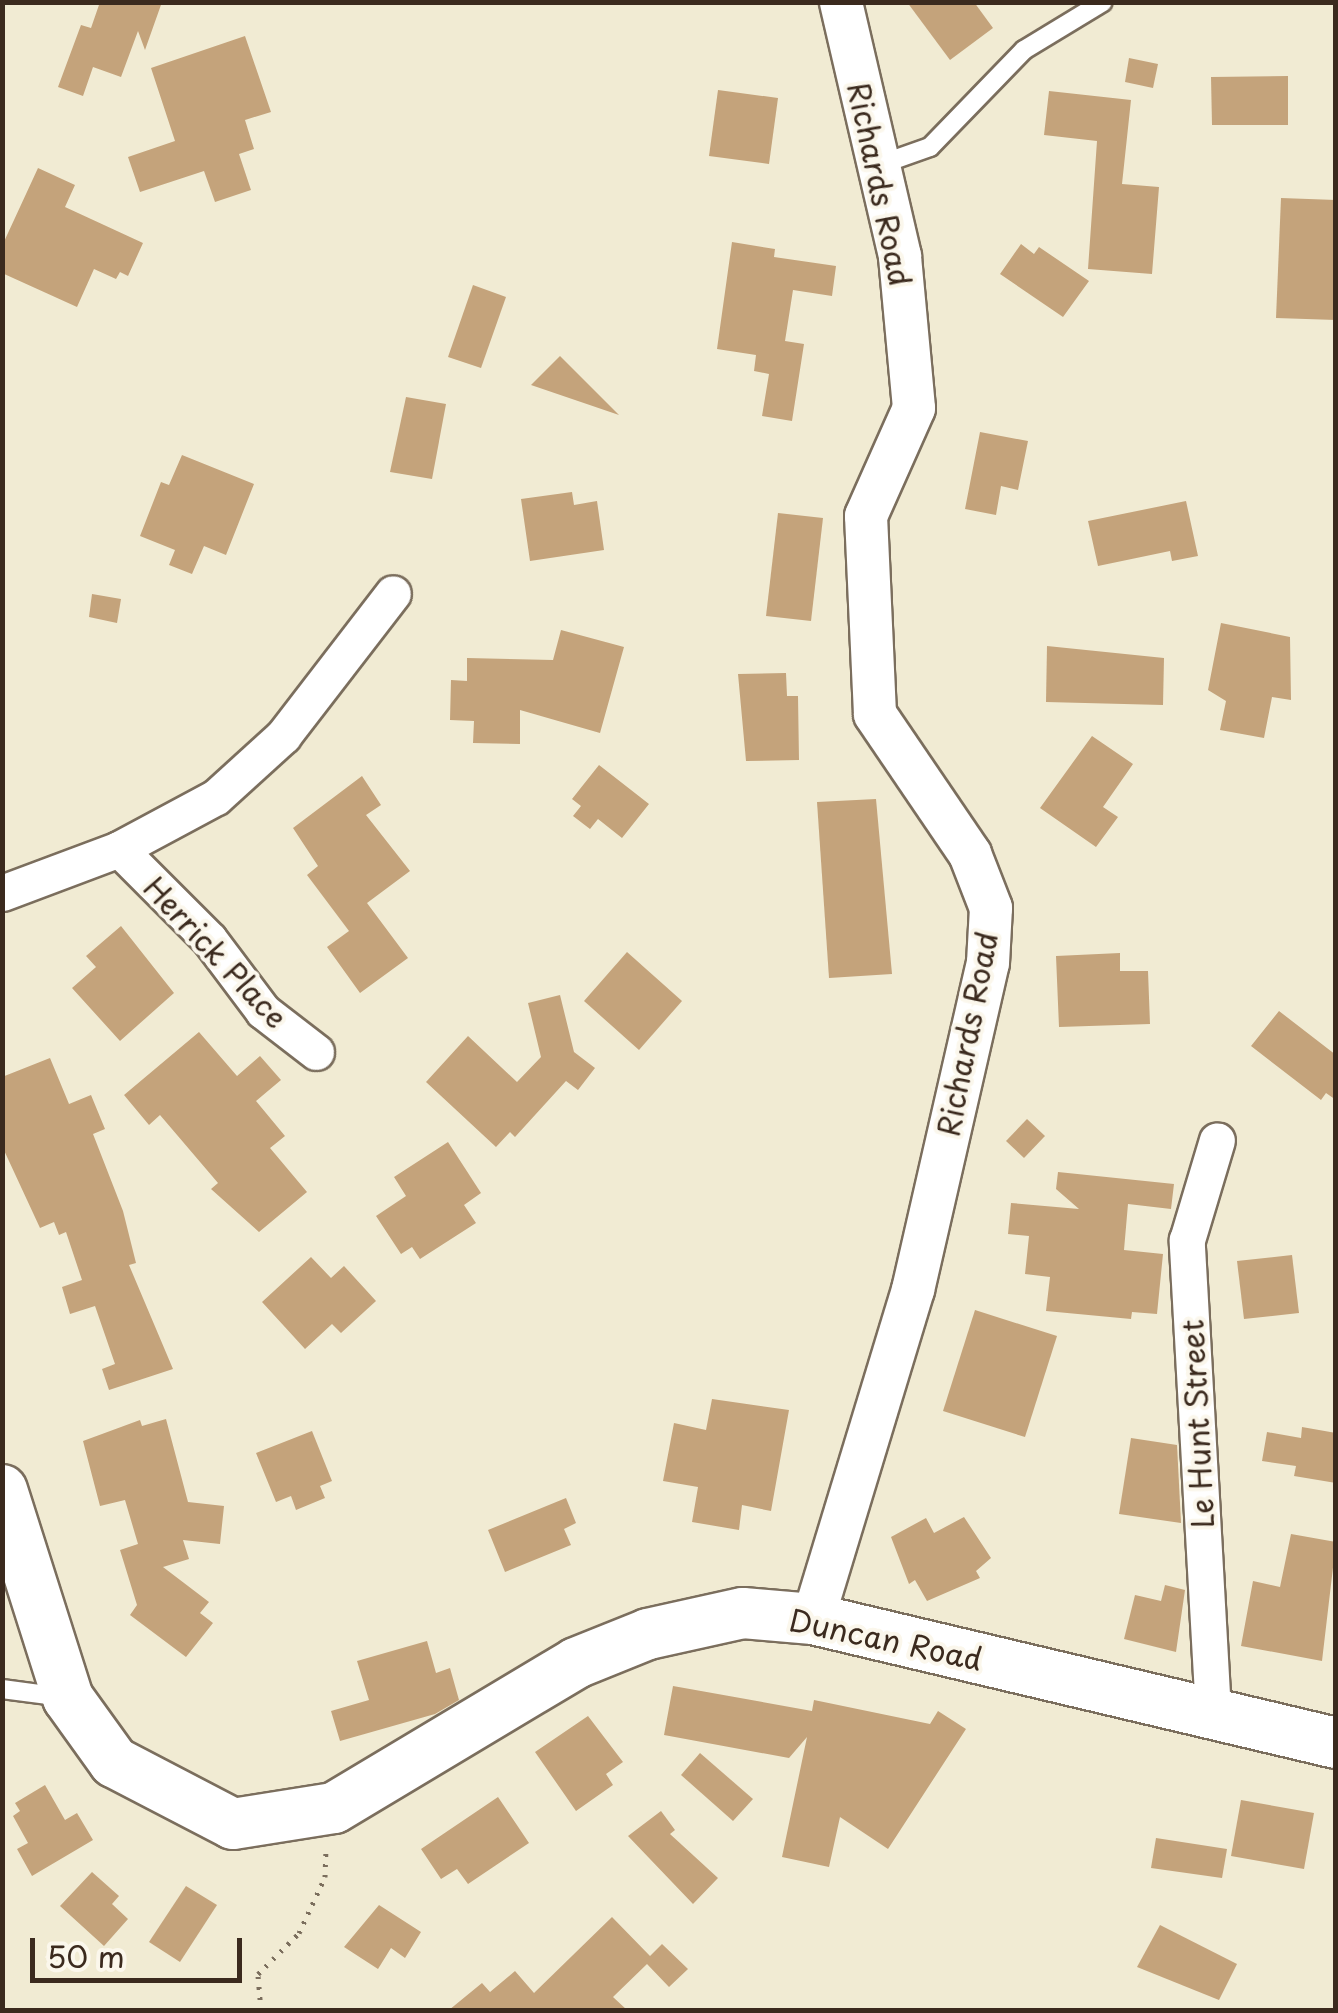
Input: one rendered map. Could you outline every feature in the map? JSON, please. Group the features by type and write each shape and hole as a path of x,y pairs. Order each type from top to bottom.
{"main road":[{"name":"Duncan Road","path":"2,1490 68,1698 114,1762 182,1802 233,1824 334,1808 594,1656 648,1634 743,1613 813,1619 1336,1743"}],"street":[{"name":"Richards Road","path":"813,1619 913,1290 989,944 990,908 970,854 875,714 866,516 914,408 900,256 841,2"},
{"path":"2,893 119,849 216,798 283,736 393,592"},
{"name":"Herrick Place","path":"119,849 209,939 263,1011 316,1052"},
{"name":"Le Hunt Street","path":"1213,1712 1186,1240 1218,1140"}],"lane":[{"path":"879,166 930,147 1024,50 1104,2"},
{"path":"2,1689 68,1698"}],"path":[{"path":"261,2010 258,1974 299,1933 325,1877 334,1808"}],"building":[{"path":"100,2 162,2 145,50 138,31 121,77 93,67 83,96 58,87 81,25 91,28"},
{"path":"907,2 974,2 993,28 950,60"},
{"path":"245,36 271,112 245,120 254,149 239,154 251,190 215,202 204,171 140,192 128,157 175,141 151,68"},
{"path":"1129,58 1158,64 1153,88 1125,82"},
{"path":"1288,76 1288,125 1212,125 1211,77"},
{"path":"718,90 778,98 769,164 709,156"},
{"path":"1049,91 1131,100 1122,184 1159,187 1152,274 1088,269 1097,141 1044,135"},
{"path":"38,168 75,185 65,207 143,243 128,276 120,272 116,279 94,269 77,307 2,273 2,246"},
{"path":"1281,198 1336,200 1336,320 1276,318"},
{"path":"732,242 775,249 774,257 836,266 832,296 793,290 785,341 804,344 792,421 762,416 769,374 754,371 756,355 717,349"},
{"path":"1021,244 1034,254 1039,247 1089,281 1063,317 1000,274"},
{"path":"473,285 506,297 481,368 448,357"},
{"path":"560,356 619,415 531,385"},
{"path":"406,397 446,404 432,479 390,472"},
{"path":"980,432 1028,441 1018,490 1001,486 996,515 965,509"},
{"path":"182,455 254,484 226,555 204,546 192,574 169,565 175,550 140,536 161,482 169,485"},
{"path":"572,492 574,505 597,501 604,550 530,561 521,499"},
{"path":"1186,501 1198,556 1172,561 1170,551 1098,566 1088,521"},
{"path":"778,513 823,518 811,621 766,616"},
{"path":"92,594 121,599 117,623 89,617"},
{"path":"1221,623 1290,637 1291,700 1272,697 1264,738 1220,730 1226,701 1208,690"},
{"path":"561,630 624,647 600,733 520,710 520,744 473,743 474,721 450,720 451,680 467,681 467,658 553,660"},
{"path":"1047,646 1164,658 1163,705 1046,702"},
{"path":"786,673 787,696 798,696 799,760 746,761 738,674"},
{"path":"1092,736 1133,764 1103,807 1118,817 1096,847 1040,808"},
{"path":"599,765 649,804 622,838 598,819 590,829 573,816 581,806 572,799"},
{"path":"362,776 381,805 366,815 410,871 367,903 408,958 360,993 327,947 349,931 307,875 318,866 293,828"},
{"path":"876,799 892,974 829,978 817,802"},
{"path":"121,926 174,993 120,1041 72,988 96,967 86,956"},
{"path":"627,952 682,1001 639,1050 584,1001"},
{"path":"1120,953 1120,971 1148,971 1150,1024 1059,1027 1056,956"},
{"path":"560,995 574,1052 595,1068 578,1090 566,1081 515,1137 510,1132 496,1147 426,1082 468,1036 517,1082 541,1057 528,1003"},
{"path":"1279,1011 1336,1055 1336,1100 1326,1093 1321,1100 1251,1046"},
{"path":"199,1032 237,1076 260,1056 281,1080 256,1101 285,1136 270,1148 307,1192 259,1232 211,1189 218,1183 160,1115 149,1125 124,1095"},
{"path":"50,1058 69,1104 91,1095 105,1129 93,1134 123,1211 136,1263 129,1265 173,1369 109,1390 102,1369 115,1364 95,1306 70,1314 62,1287 82,1280 66,1232 59,1235 54,1222 40,1228 2,1146 2,1077"},
{"path":"1027,1119 1045,1136 1024,1158 1006,1141"},
{"path":"448,1142 481,1193 464,1205 476,1223 420,1259 412,1247 401,1254 376,1216 406,1196 394,1177"},
{"path":"1058,1172 1174,1184 1171,1209 1128,1204 1124,1250 1163,1254 1157,1314 1132,1312 1131,1319 1046,1311 1050,1277 1025,1274 1029,1236 1008,1234 1011,1203 1079,1209 1056,1189"},
{"path":"1292,1255 1299,1313 1244,1319 1237,1261"},
{"path":"311,1257 331,1278 344,1266 376,1301 341,1333 332,1324 305,1349 262,1302"},
{"path":"975,1310 1057,1336 1025,1437 943,1411"},
{"path":"712,1399 789,1410 771,1511 742,1505 739,1530 692,1522 698,1487 663,1481 674,1423 706,1430"},
{"path":"166,1419 188,1502 224,1506 220,1544 183,1540 189,1559 163,1567 209,1602 200,1613 213,1623 186,1657 130,1615 137,1605 120,1550 138,1544 125,1500 100,1506 83,1441 140,1420 142,1426"},
{"path":"1302,1427 1336,1433 1336,1483 1294,1476 1296,1466 1262,1461 1267,1432 1301,1438"},
{"path":"312,1431 332,1481 320,1486 325,1498 296,1510 291,1496 276,1502 256,1453"},
{"path":"1131,1438 1177,1445 1181,1523 1119,1514"},
{"path":"566,1498 576,1523 564,1529 571,1545 505,1572 488,1530"},
{"path":"964,1517 991,1558 976,1571 980,1578 927,1601 915,1580 909,1584 891,1537 926,1518 934,1533"},
{"path":"1291,1534 1336,1542 1322,1661 1241,1646 1253,1581 1280,1587"},
{"path":"1165,1585 1185,1590 1176,1652 1124,1639 1135,1595 1161,1601"},
{"path":"427,1641 436,1673 450,1668 459,1700 435,1714 340,1741 331,1711 369,1700 357,1661"},
{"path":"673,1686 812,1711 814,1700 930,1724 938,1711 966,1729 888,1849 840,1817 829,1867 782,1857 807,1737 789,1758 664,1735"},
{"path":"588,1716 623,1762 606,1774 613,1785 576,1811 535,1752"},
{"path":"700,1753 753,1799 733,1821 681,1775"},
{"path":"45,1785 65,1820 77,1813 93,1840 32,1876 17,1849 28,1843 13,1816 20,1811 15,1803"},
{"path":"498,1797 529,1843 468,1884 457,1869 441,1879 421,1849"},
{"path":"1241,1800 1314,1813 1304,1869 1231,1856"},
{"path":"661,1811 675,1830 670,1834 718,1878 693,1904 628,1836"},
{"path":"1156,1838 1227,1849 1222,1878 1151,1868"},
{"path":"92,1872 119,1896 112,1904 128,1919 104,1946 60,1906"},
{"path":"186,1886 217,1905 180,1962 149,1942"},
{"path":"379,1905 421,1932 405,1958 391,1948 378,1969 344,1947"},
{"path":"612,1917 650,1956 662,1944 688,1969 669,1987 647,1964 613,1997 627,2010 449,2010 482,1983 490,1992 515,1971 534,1993"},
{"path":"1160,1925 1237,1964 1219,2000 1137,1967"}]}
